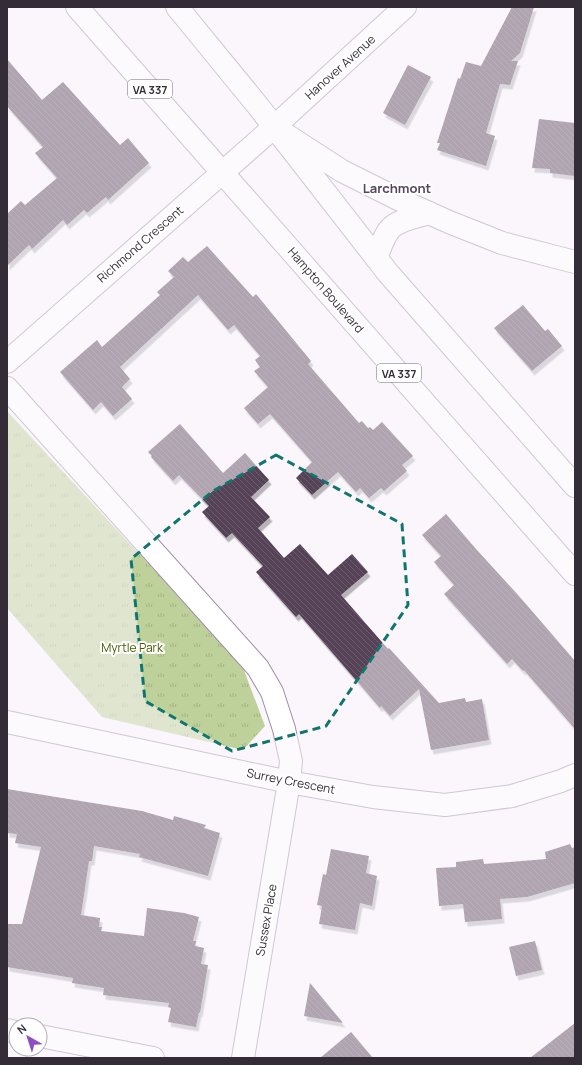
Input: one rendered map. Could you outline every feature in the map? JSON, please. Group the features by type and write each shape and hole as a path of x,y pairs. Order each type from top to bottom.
{"street":[{"name":"Hampton Boulevard","path":"77,7 575,574"},
{"path":"177,7 274,127 388,273 575,486"},
{"name":"Hanover Avenue","path":"274,127 405,7"},
{"name":"Richmond Crescent","path":"7,362 274,127"},
{"path":"274,127 342,171 429,213 502,243 575,262"},
{"path":"376,258 382,242 390,229 402,221 429,213"},
{"path":"7,388 258,668 272,692 284,729 291,761 289,782"},
{"name":"Surrey Crescent","path":"7,722 289,782 373,797 445,805 512,796 561,781 575,775"},
{"name":"Sussex Place","path":"243,1058 289,782"},
{"path":"48,1038 153,1058"}],"highlighted area":[{"path":"276,455 402,524 408,605 326,726 232,751 145,701 131,559 213,491"}],"green space":[{"name":"Myrtle Park","path":"7,411 242,665 265,726 243,750 102,717 7,608"}],"building":[{"path":"512,7 534,7 520,53 511,61 518,61 510,85 500,84 486,133 495,136 486,166 437,150 440,143 437,143 458,78 460,79 466,62 481,66"},
{"path":"7,59 42,100 63,82 120,145 128,138 149,163 108,200 106,197 87,213 84,210 67,225 63,220 32,249 29,245 7,266 7,214 21,201 25,205 57,178 35,153 43,147 7,106"},
{"path":"408,65 431,77 405,125 383,113"},
{"path":"539,119 575,123 575,176 550,173 550,169 532,168"},
{"path":"207,246 253,297 256,294 311,361 308,364 359,423 362,421 368,428 370,427 373,430 382,422 413,456 402,465 407,471 384,491 381,488 369,498 360,488 356,492 338,472 312,495 296,478 312,462 270,414 258,424 244,408 268,387 254,371 260,367 255,360 260,356 234,325 228,330 198,295 120,367 130,379 122,387 132,399 113,416 101,402 93,410 60,372 97,340 102,347 160,295 157,292 174,277 168,271 183,257 188,262"},
{"path":"523,305 545,331 548,329 562,346 532,371 494,328"},
{"path":"180,424 223,473 245,453 269,480 251,497 270,517 258,528 284,558 300,544 328,575 352,554 368,572 341,595 388,649 389,648 439,703 465,698 466,702 482,699 489,740 431,750 419,689 390,716 381,706 380,708 299,614 296,617 256,572 263,566 232,533 226,538 202,512 209,506 179,475 173,481 151,457 152,456 148,452"},
{"path":"446,514 575,661 575,729 524,670 523,671 512,659 507,664 444,594 454,585 434,562 441,556 422,535"},
{"path":"7,789 142,811 173,820 174,816 206,825 204,828 220,833 208,876 139,857 140,854 94,846 92,861 89,861 81,915 100,918 99,927 102,927 101,931 144,936 147,908 184,913 199,917 193,941 196,941 195,946 204,948 201,964 208,965 200,1013 199,1012 196,1027 168,1022 171,1008 168,1007 169,1003 103,995 104,988 72,983 73,978 7,967 7,924 22,924 41,847 15,843 17,834 7,833"},
{"path":"570,844 572,848 575,847 575,883 527,897 500,899 502,919 465,922 463,904 439,906 436,868 456,867 456,862 483,859 484,864 546,859 545,852"},
{"path":"331,849 369,856 366,873 377,876 372,906 360,903 355,930 319,924 322,906 317,905 323,874 326,875"},
{"path":"535,941 542,970 516,976 509,947"},
{"path":"310,983 343,1023 304,1016"},
{"path":"575,1023 575,1058 530,1058"},
{"path":"351,1032 373,1058 320,1058"}],"district":[{"name":"Larchmont","path":"397,188"}]}
